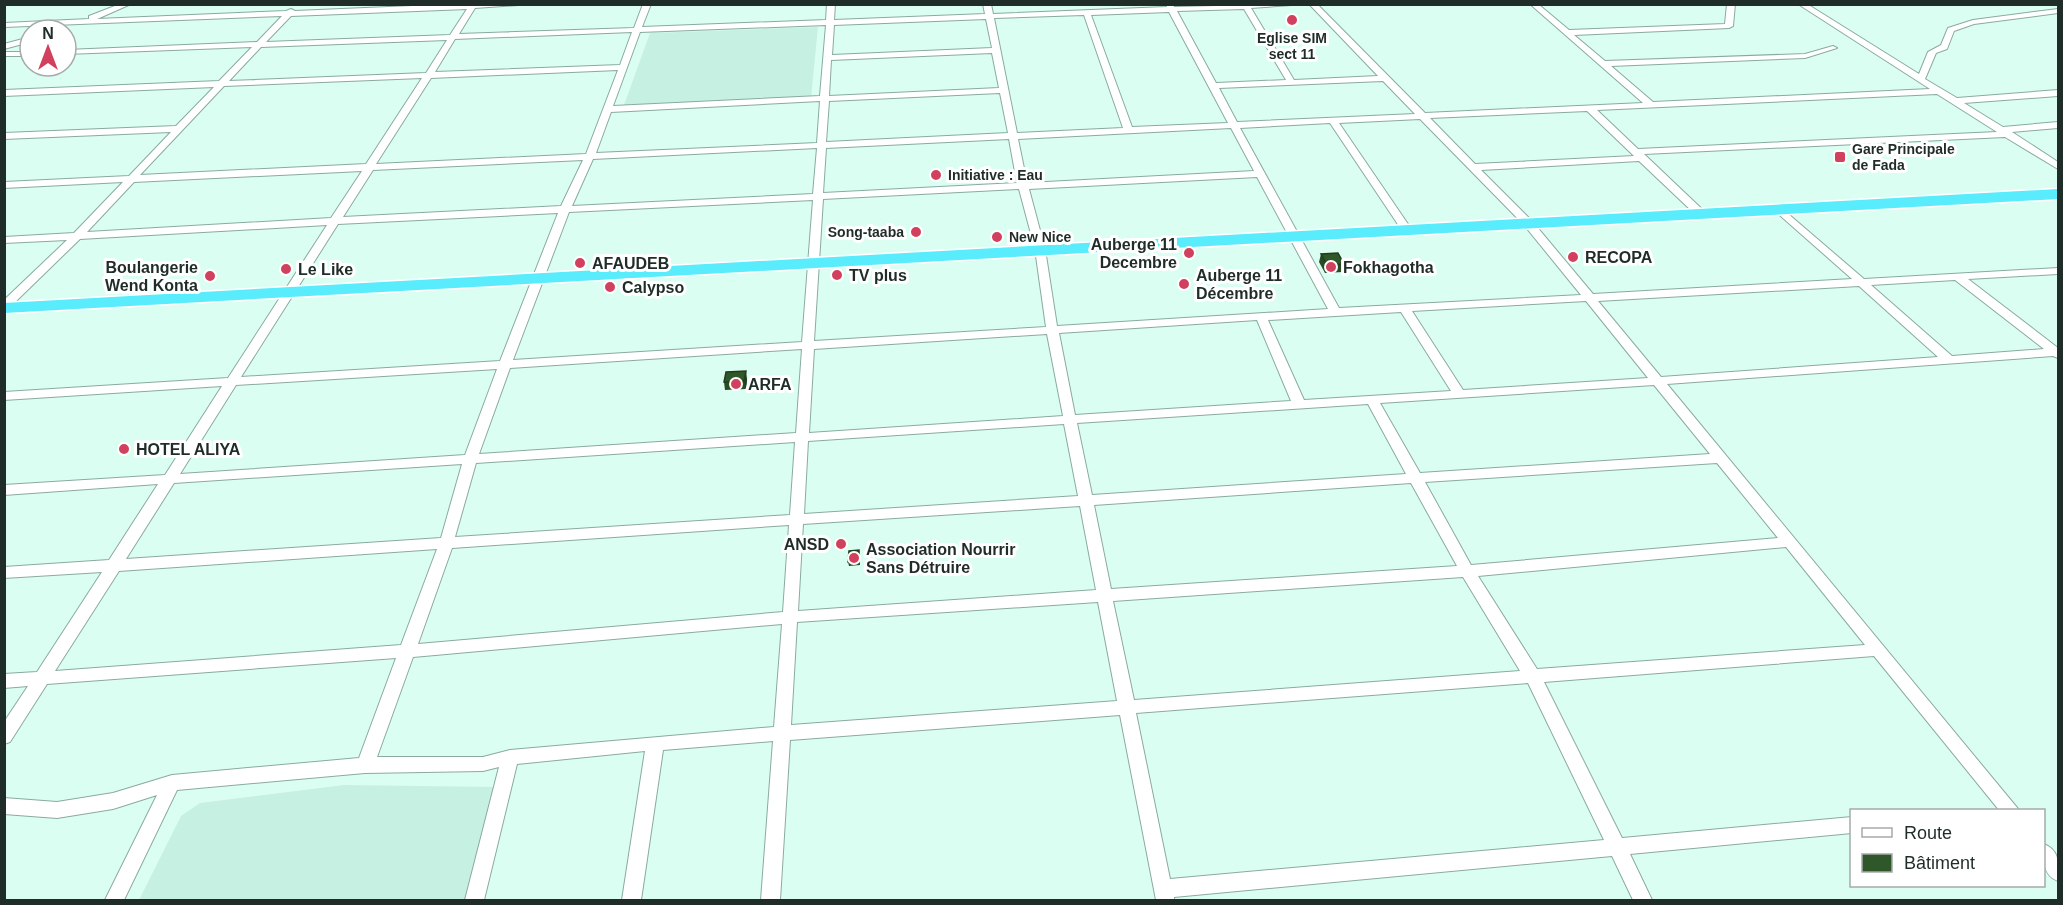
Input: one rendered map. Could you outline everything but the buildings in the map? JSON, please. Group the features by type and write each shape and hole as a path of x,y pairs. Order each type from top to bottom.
{"highway":[{"path":"4,308 2058,194"}],"street":[{"path":"78,23 128,4"},
{"path":"4,308 76,237 296,4"},
{"path":"78,23 529,4"},
{"path":"365,765 446,545 470,459 505,364 565,209 590,156 646,4"},
{"path":"771,900 831,4"},
{"path":"78,52 830,24 988,11 1087,13 1170,7 1303,4"},
{"path":"1312,4 1425,116 1528,223 1787,542 2008,809"},
{"path":"1533,4 1651,105"},
{"path":"1566,33 1729,26 1731,4"},
{"path":"1801,4 2058,166"},
{"path":"4,737 473,6"},
{"path":"1245,6 1292,82"},
{"path":"1170,7 1335,312"},
{"path":"988,11 1023,186 1040,249 1052,330 1164,895 1615,847 1850,825"},
{"path":"1921,79 1932,52 1944,47 1951,30 1973,22 2058,11"},
{"path":"1087,13 1128,130"},
{"path":"1603,64 1805,56 1833,48"},
{"path":"828,58 996,50"},
{"path":"4,93 623,67"},
{"path":"1213,86 1386,78"},
{"path":"608,109 1004,90"},
{"path":"4,186 1940,91"},
{"path":"1956,101 2058,93"},
{"path":"1589,108 1700,213"},
{"path":"1332,120 1407,230"},
{"path":"1474,167 2006,132 2058,125"},
{"path":"4,136 178,129"},
{"path":"4,240 1260,174"},
{"path":"1779,209 1948,360"},
{"path":"4,396 1335,312 2058,271"},
{"path":"1958,277 2058,353"},
{"path":"1404,308 1459,394"},
{"path":"1260,317 1299,404"},
{"path":"4,490 2058,353"},
{"path":"1372,400 1419,479 1467,571 1533,677 1643,900"},
{"path":"4,573 1719,458"},
{"path":"4,681 407,651 790,617 1467,571 1787,542"},
{"path":"4,806 57,810 113,801 172,783 365,765 422,767 483,764 510,757 655,743 1877,650"},
{"path":"632,900 655,743"},
{"path":"475,900 510,757"},
{"path":"114,900 172,783"},
{"path":"2045,856 2058,872"}],"shaded area":[{"path":"818,27 811,98 624,105 650,33"},
{"path":"344,785 497,787 465,900 139,900 181,816 200,803"}],"place":[{"name":"Eglise SIM sect 11","path":"1292,20"},
{"name":"Gare Principale de Fada","path":"1840,157"},
{"name":"Initiative : Eau","path":"936,175"},
{"name":"Song-taaba","path":"916,232"},
{"name":"New Nice","path":"997,237"},
{"name":"Auberge 11 Decembre","path":"1189,253"},
{"name":"RECOPA","path":"1573,257"},
{"name":"AFAUDEB","path":"580,263"},
{"name":"Fokhagotha","path":"1331,267"},
{"name":"Le Like","path":"286,269"},
{"name":"TV plus","path":"837,275"},
{"name":"Boulangerie Wend Konta","path":"210,276"},
{"name":"Auberge 11 Décembre","path":"1184,284"},
{"name":"Calypso","path":"610,287"},
{"name":"ARFA","path":"736,384"},
{"name":"HOTEL ALIYA","path":"124,449"},
{"name":"ANSD","path":"841,544"},
{"name":"Association Nourrir Sans Détruire","path":"854,558"}]}
